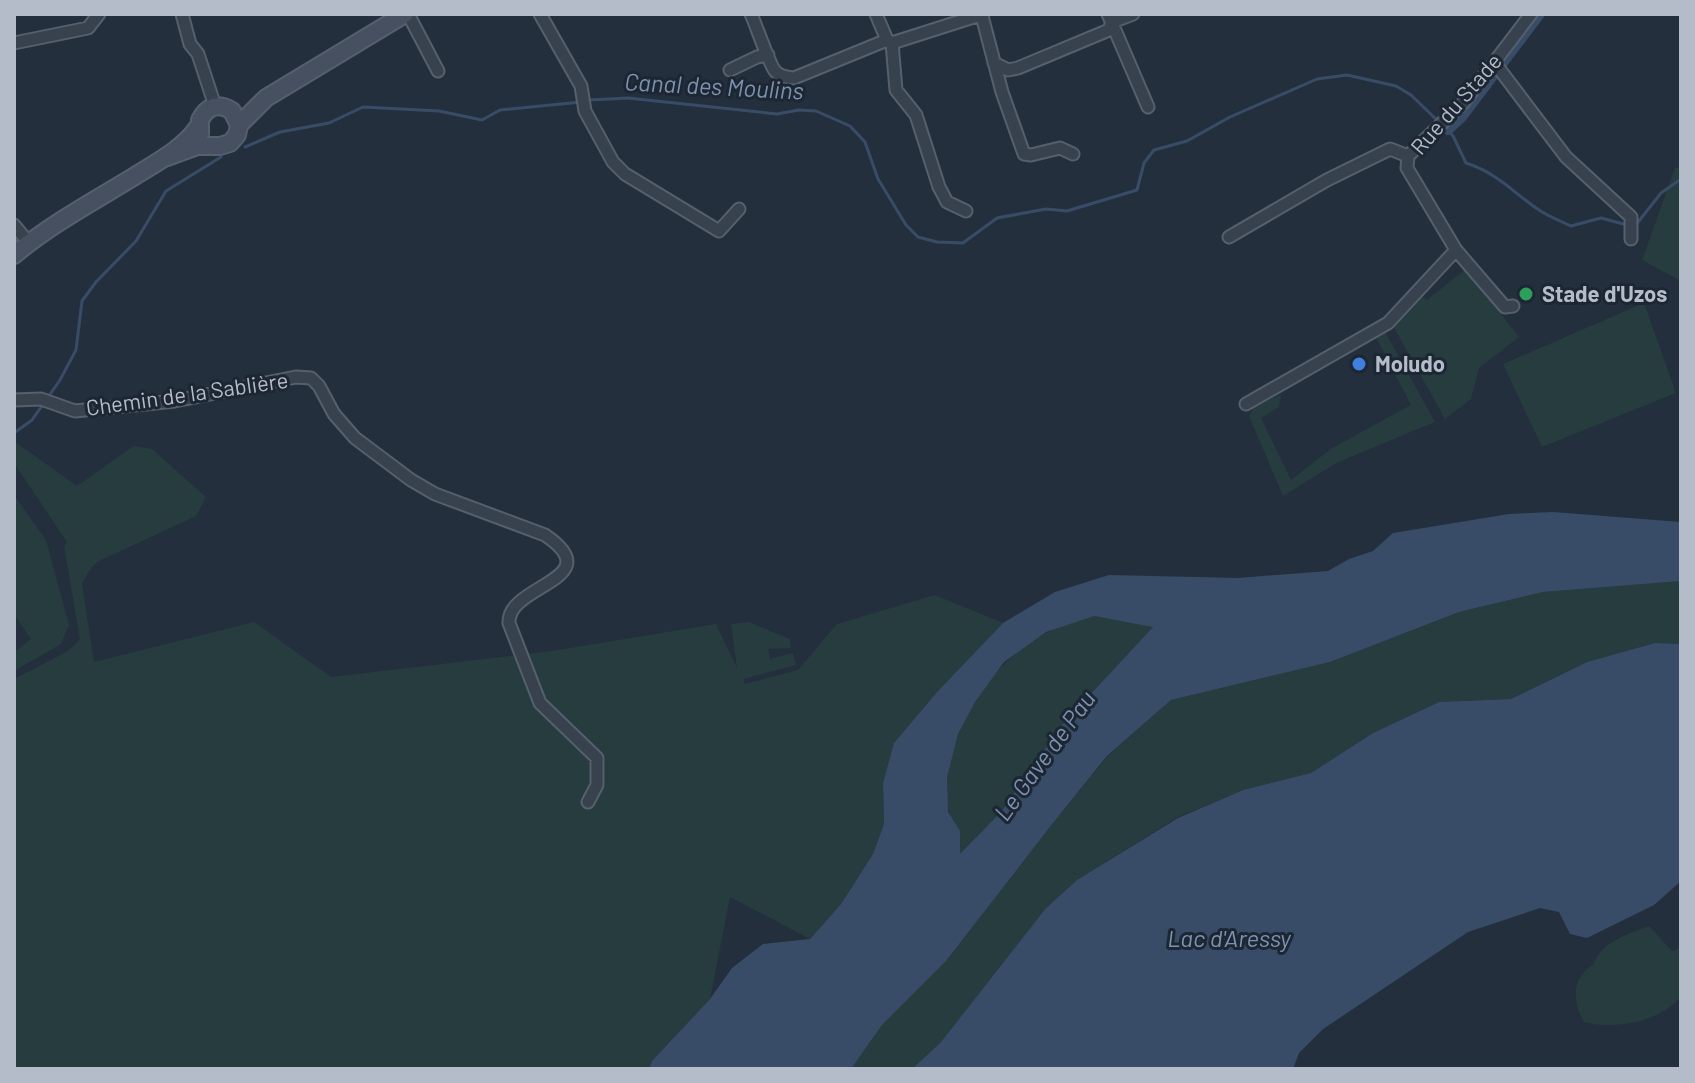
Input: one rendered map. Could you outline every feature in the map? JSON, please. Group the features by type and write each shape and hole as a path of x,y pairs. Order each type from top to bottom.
{"main road":[{"path":"239,125 266,98 407,14"},
{"path":"14,255 28,242 167,157 192,136 203,113 266,98"},
{"path":"167,157 197,146 230,143 237,135 239,125 236,115 221,107"},
{"path":"198,127 202,137 210,144"}],"street":[{"path":"14,43 88,28 99,14"},
{"path":"182,14 190,44 198,54 221,107"},
{"path":"407,14 438,71"},
{"path":"540,14 581,86 585,111 613,162 625,174 719,231 739,209"},
{"path":"751,14 772,69 779,75 794,78 890,41 982,15 1001,89 1024,154 1060,148 1073,154"},
{"path":"876,14 890,41 896,90 916,115 939,187 947,202 966,211"},
{"path":"1110,18 1133,14"},
{"name":"Rue du Stade","path":"1513,306 1505,307 1456,250 1407,168 1408,156 1497,66 1531,14"},
{"path":"994,63 1012,69 1109,30 1110,18"},
{"path":"1110,18 1148,107"},
{"path":"730,70 768,55"},
{"path":"1497,66 1566,157 1631,217 1631,234"},
{"path":"1001,89 1012,69"},
{"path":"1229,237 1327,180 1390,149 1408,156"},
{"path":"14,225 28,242"},
{"path":"1246,404 1388,323 1456,250"},
{"name":"Chemin de la Sablière","path":"14,400 45,401 75,411 175,401 296,377 311,378 319,386 334,414 355,438 411,480 435,494 545,535 559,544 566,562 562,572 553,582 513,606 508,618 540,703 597,758 597,785 588,802"}],"green space":[{"path":"1681,167 1681,281 1642,260 1675,168"},
{"path":"1466,269 1519,337 1479,368 1471,399 1445,419 1393,326 1421,296 1427,300"},
{"path":"1644,303 1676,393 1542,447 1503,364"},
{"path":"1385,332 1435,422 1338,462 1283,496 1249,416 1255,405 1281,395 1279,407 1261,418 1291,480 1332,448 1411,405 1376,337"},
{"path":"14,441 77,486 134,446 152,449 206,497 196,516 97,562 89,571 82,584 94,662 254,622 331,677 552,651 716,624 737,668 731,624 749,622 790,639 791,648 768,649 770,659 793,653 796,665 743,679 745,684 798,670 837,624 935,595 1003,623 937,692 894,743 883,783 884,824 873,854 841,904 810,939 730,897 710,999 652,1061 649,1069 14,1069 14,679 68,651 80,639 64,546 67,542 14,463"},
{"path":"14,495 46,540 69,625 61,644 14,671 14,652 31,639 14,614"},
{"path":"1681,581 1681,644 1655,643 1587,662 1511,699 1439,702 1373,733 1311,773 1243,790 1178,817 1077,880 1046,908 941,1042 912,1069 851,1069 882,1025 946,961 1108,756 1171,700 1330,662 1459,612 1543,592"},
{"path":"1094,616 1154,626 1061,726 1001,812 960,855 946,787 951,756 968,713 996,673 1030,643 1054,630"},
{"path":"1649,926 1672,951 1681,948 1681,996 1662,1012 1636,1022 1609,1025 1584,1022 1576,998 1581,976 1609,944"}],"water":[{"name":"Le Gave de Pau","path":"1553,512 1681,522 1681,581 1543,592 1459,612 1330,662 1171,700 1107,756 946,961 882,1025 851,1069 649,1069 652,1061 710,999 732,968 763,944 810,939 841,904 873,854 884,824 883,783 894,743 937,692 1003,623 1055,592 1109,575 1238,578 1328,571 1349,559 1373,551 1393,533 1509,514","holes":["1094,616 1153,627 1061,726 1001,812 960,854 960,831 948,812 947,777 958,734 975,702 1004,662 1046,632"]},
{"name":"Lac d'Aressy","path":"1655,643 1681,644 1681,881 1654,905 1587,938 1570,934 1559,912 1540,908 1468,932 1323,1029 1299,1053 1293,1069 912,1069 941,1042 1046,908 1077,880 1178,818 1243,790 1311,773 1373,733 1439,702 1511,699 1587,662"}],"waterway":[{"path":"1448,130 1462,117 1540,14"},
{"name":"Canal des Moulins","path":"589,100 628,98 777,114 816,111 850,126 865,142 878,179 906,225 918,237 937,242 963,243 997,218 1046,209 1067,211 1137,190 1144,163 1154,150 1187,141 1230,117 1317,79 1347,75 1396,86 1411,95 1439,122"},
{"name":"Canal des Moulins","path":"245,147 280,132 329,123 363,107 439,111 482,120 500,110 581,102"},
{"name":"Canal des Moulins","path":"1445,127 1466,163 1495,177 1549,216 1571,226 1601,218 1627,225"},
{"name":"Canal des Moulins","path":"14,433 32,420 60,380 76,350 82,301 96,282 136,241 166,191 221,157"},
{"path":"1635,226 1661,193 1681,179"}],"place":[{"name":"Stade d'Uzos","path":"1526,294"},
{"name":"Moludo","path":"1359,364"}]}
